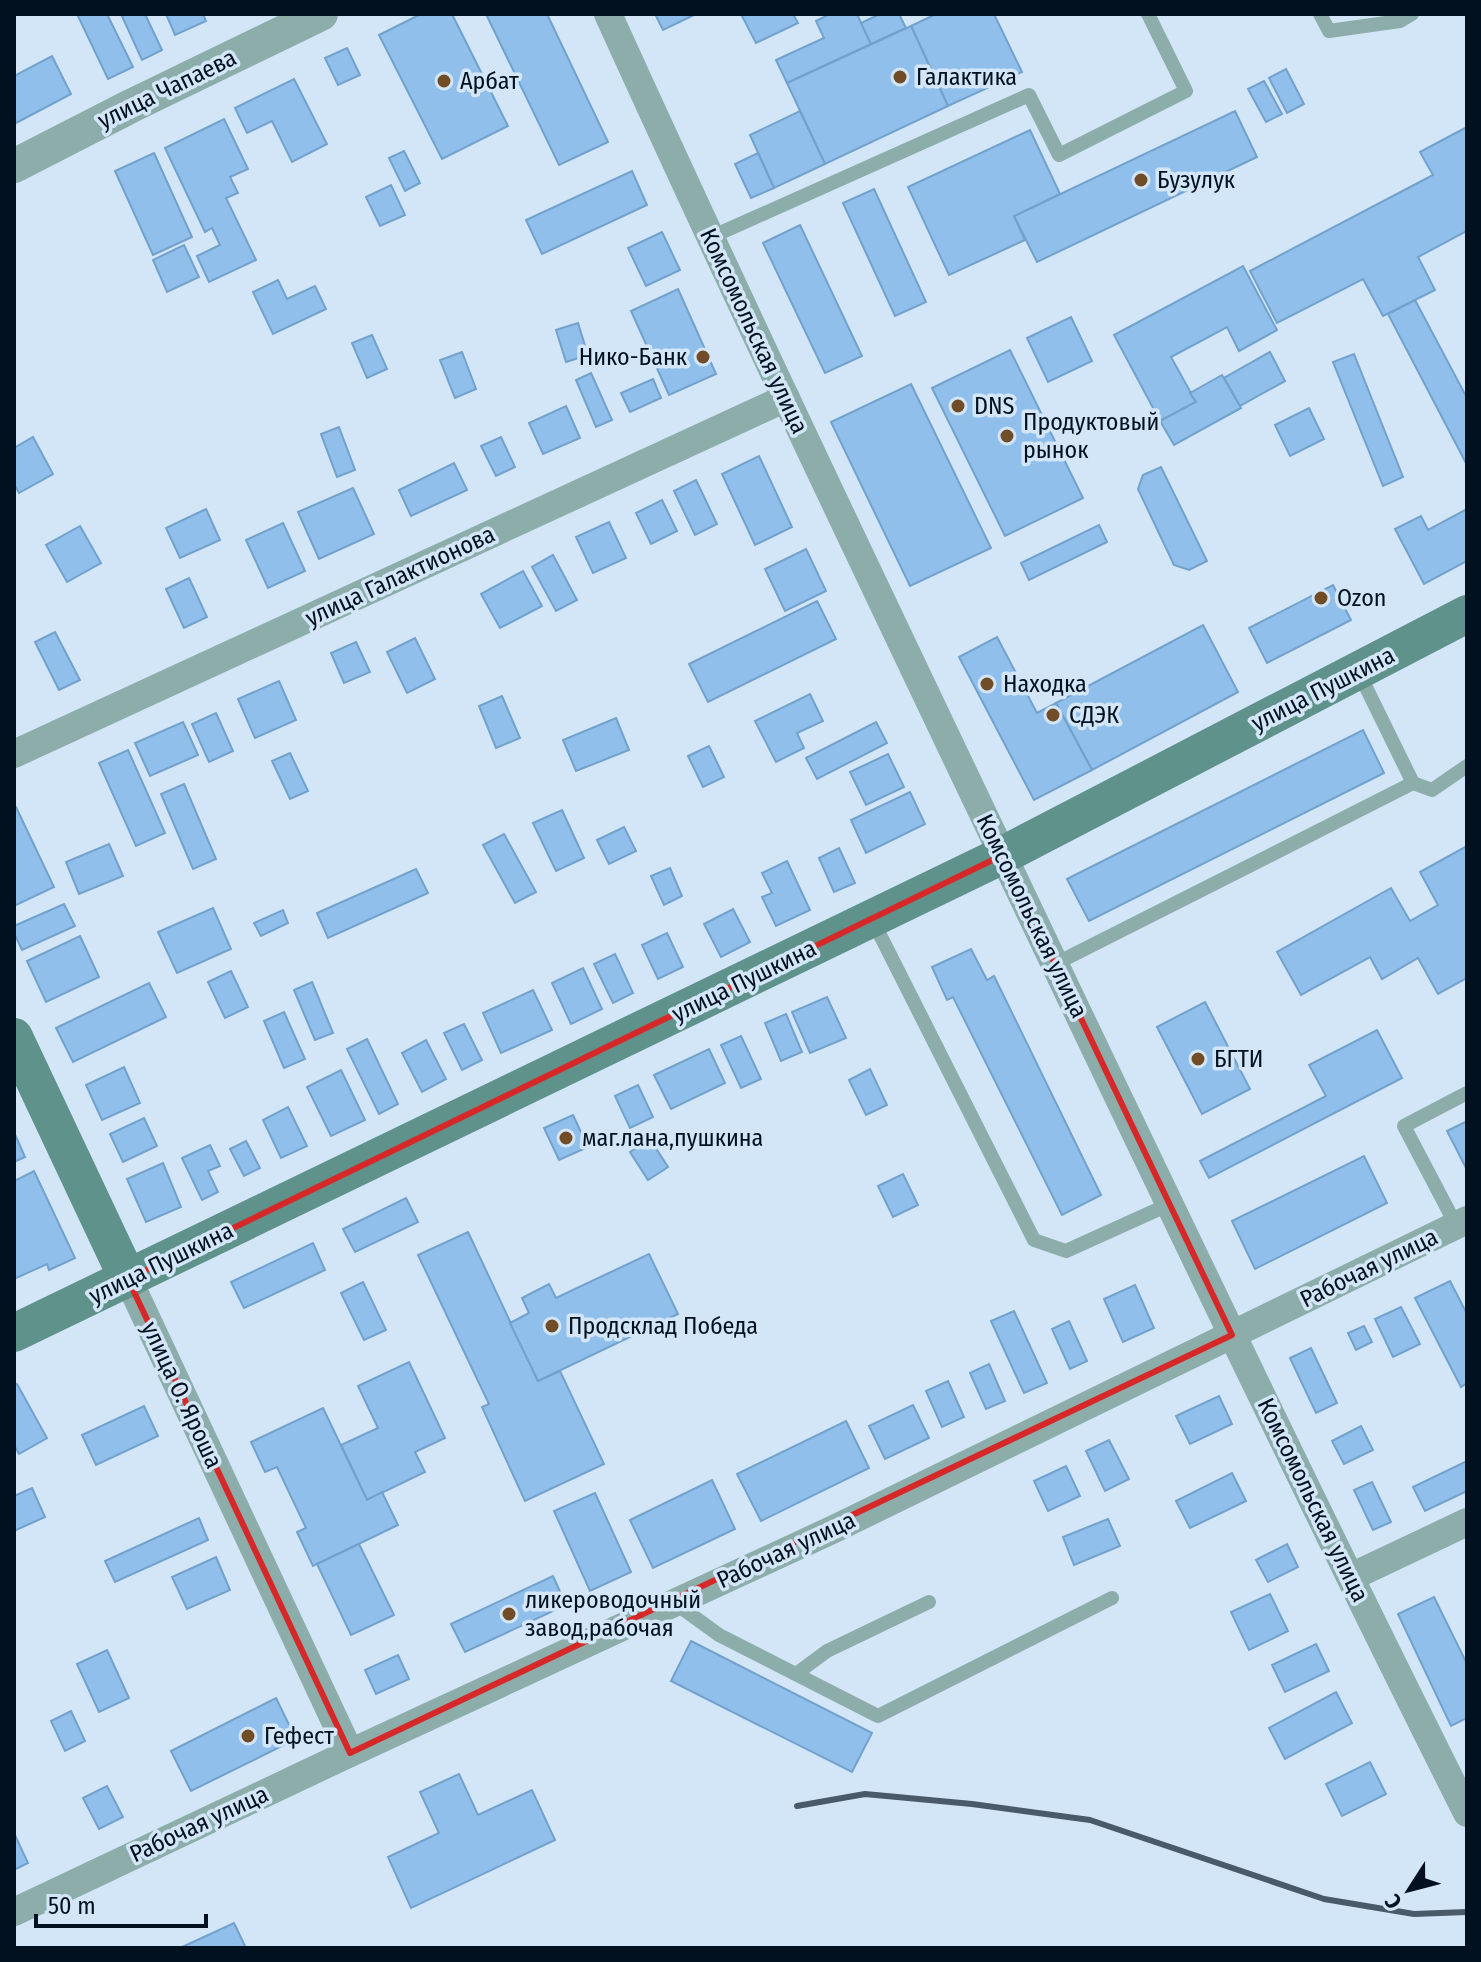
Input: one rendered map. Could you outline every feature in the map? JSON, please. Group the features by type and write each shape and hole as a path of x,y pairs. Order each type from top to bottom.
{"main road":[{"name":"улица Пушкина","path":"14,1333 1003,855 1467,614"},
{"name":"улица О. Яроша","path":"14,1037 128,1279"}],"street":[{"name":"улица Чапаева","path":"14,166 321,14"},
{"name":"Комсомольская улица","path":"608,14 709,238 1232,1335 1467,1813"},
{"name":"улица Галактионова","path":"14,754 786,398"},
{"name":"Рабочая улица","path":"14,1912 848,1522 1462,1223"},
{"name":"улица О. Яроша","path":"128,1279 350,1753"},
{"path":"1351,1577 1467,1522"}],"lane":[{"path":"709,238 1029,95 1059,155 1186,91 1148,14"},
{"path":"1320,14 1329,31 1400,21 1412,14"},
{"path":"1358,670 1413,783 1432,790 1467,766"},
{"path":"1055,964 1413,783"},
{"path":"872,919 1034,1240 1066,1251 1170,1204"},
{"path":"1462,1223 1404,1126 1467,1093"},
{"path":"674,1603 719,1635 878,1716 1112,1598"},
{"path":"796,1674 827,1651 929,1602"}],"highlighted area":[{"path":"1003,855 1232,1335 350,1753 128,1279"}],"building":[{"path":"77,14 107,14 133,67 108,79"},
{"path":"121,14 145,14 162,50 142,60"},
{"path":"166,14 203,14 206,21 175,35"},
{"name":"Арбат","path":"421,14 452,14 508,126 442,159 379,35"},
{"path":"486,14 547,14 608,142 559,165"},
{"path":"655,14 696,14 663,30"},
{"path":"741,14 793,14 798,23 756,43"},
{"path":"830,14 857,14 871,44 787,83 776,60 824,38 816,21"},
{"path":"880,14 899,14 906,28 871,44 861,23"},
{"path":"936,14 994,14 1022,72 948,106 911,26"},
{"path":"911,26 948,106 825,164 787,83"},
{"path":"347,48 360,75 338,85 325,58"},
{"path":"52,56 71,94 14,124 14,76"},
{"path":"1286,69 1304,104 1287,113 1269,78"},
{"path":"294,79 327,144 292,162 272,121 247,133 235,108"},
{"path":"1264,81 1282,114 1266,122 1248,89"},
{"path":"800,111 825,164 774,188 750,135"},
{"path":"1235,111 1257,157 1037,262 1014,216"},
{"path":"224,119 248,169 230,177 238,193 226,198 256,260 209,282 197,256 220,245 212,228 205,232 165,148"},
{"path":"1467,127 1467,231 1418,257 1435,290 1383,316 1363,279 1277,323 1250,271 1433,175 1420,152"},
{"path":"1030,130 1060,194 1014,216 1025,240 949,275 908,187"},
{"path":"404,151 420,183 405,191 389,158"},
{"path":"154,153 192,237 153,255 115,171"},
{"path":"758,153 774,188 751,198 735,164"},
{"path":"632,171 647,205 542,254 526,220"},
{"path":"391,185 405,215 380,226 366,197"},
{"path":"874,189 926,302 895,316 843,203"},
{"path":"800,225 862,356 825,373 763,243"},
{"path":"662,232 680,270 646,286 628,248"},
{"path":"184,245 199,277 167,292 153,260"},
{"path":"1243,266 1277,330 1239,351 1227,327 1171,357 1196,402 1160,421 1114,335"},
{"path":"278,280 287,299 315,286 326,309 273,334 253,292"},
{"path":"678,289 716,374 669,395 631,311"},
{"path":"1415,300 1467,398 1467,465 1388,314"},
{"path":"1071,317 1092,361 1048,382 1027,338"},
{"path":"578,323 588,355 566,362 556,330"},
{"path":"372,335 387,369 367,378 352,343"},
{"path":"1010,350 1083,498 1005,536 932,388"},
{"path":"462,352 476,389 455,398 440,360"},
{"path":"1270,352 1285,381 1240,406 1224,378"},
{"path":"1354,354 1403,477 1383,486 1333,362"},
{"path":"591,373 612,420 596,427 576,380"},
{"path":"1222,375 1241,408 1174,445 1160,421 1196,402 1190,393"},
{"path":"653,379 661,398 630,412 621,393"},
{"path":"911,384 991,548 910,586 831,422"},
{"path":"566,406 580,438 543,454 529,423"},
{"path":"1309,408 1324,439 1290,456 1275,425"},
{"path":"339,427 355,470 337,477 321,434"},
{"path":"33,437 53,474 19,493 14,484 14,448"},
{"path":"501,437 515,467 496,476 481,446"},
{"path":"759,456 792,527 755,545 722,474"},
{"path":"454,463 467,490 411,516 399,490"},
{"path":"1161,467 1207,561 1189,570 1174,565 1138,489 1143,475"},
{"path":"696,480 717,524 695,535 674,491"},
{"path":"353,488 374,534 319,559 298,512"},
{"path":"662,500 677,531 651,544 636,513"},
{"path":"206,509 220,540 180,558 166,528"},
{"path":"1467,509 1467,561 1424,584 1395,529 1421,516 1428,530"},
{"path":"609,522 626,558 593,573 576,537"},
{"path":"283,523 305,571 268,588 246,540"},
{"path":"1099,525 1107,542 1029,580 1021,563"},
{"path":"80,526 101,563 67,582 46,545"},
{"path":"806,549 826,591 785,611 765,569"},
{"path":"553,555 577,600 556,611 532,567"},
{"path":"523,571 542,606 500,628 481,594"},
{"path":"189,578 207,617 184,628 166,589"},
{"path":"1333,585 1351,620 1267,663 1249,628"},
{"path":"817,601 836,639 708,702 689,664"},
{"path":"1203,625 1238,692 1092,770 1056,703"},
{"path":"55,632 80,680 59,690 35,642"},
{"path":"997,637 1037,713 1056,703 1092,770 1034,800 959,657"},
{"path":"415,638 435,679 407,693 387,652"},
{"path":"356,642 370,672 344,683 331,653"},
{"path":"279,681 296,720 255,738 238,699"},
{"path":"810,694 823,721 797,733 804,748 776,762 755,721"},
{"path":"502,696 520,738 496,748 479,706"},
{"path":"216,713 233,751 209,762 192,724"},
{"path":"616,718 629,750 576,771 563,740"},
{"path":"183,722 198,755 150,776 135,743"},
{"path":"876,722 887,743 817,779 806,758"},
{"path":"1363,730 1384,773 1089,921 1067,879"},
{"path":"709,746 724,777 703,787 688,756"},
{"path":"128,750 165,833 136,846 99,763"},
{"path":"290,753 308,791 290,799 272,761"},
{"path":"888,754 904,787 866,805 850,772"},
{"path":"184,784 216,859 193,869 161,794"},
{"path":"910,792 925,824 866,853 851,820"},
{"path":"14,808 54,887 14,906"},
{"path":"562,810 584,858 556,871 533,823"},
{"path":"624,827 636,851 609,864 597,840"},
{"path":"504,834 536,892 515,903 483,845"},
{"path":"109,844 123,876 79,894 66,862"},
{"path":"1467,846 1467,978 1438,994 1418,958 1382,979 1370,957 1301,995 1277,952 1391,888 1410,921 1438,905 1420,872"},
{"path":"839,848 855,883 834,892 819,858"},
{"path":"787,861 810,910 776,926 762,897 772,893 762,873"},
{"path":"670,868 682,896 664,905 651,876"},
{"path":"416,869 428,893 328,938 317,913"},
{"path":"64,904 75,926 22,950 14,926"},
{"path":"213,908 231,949 177,973 158,932"},
{"path":"733,909 750,942 721,957 704,924"},
{"path":"283,910 288,923 261,936 254,923"},
{"path":"667,933 683,967 658,979 642,945"},
{"path":"80,936 99,977 46,1002 27,961"},
{"path":"971,949 987,980 994,976 1101,1195 1062,1215 953,997 947,1000 932,967"},
{"path":"615,954 633,993 613,1003 594,964"},
{"path":"583,968 602,1009 571,1024 552,983"},
{"path":"231,971 248,1007 225,1018 208,982"},
{"path":"312,982 333,1033 315,1040 294,990"},
{"path":"149,983 166,1017 73,1062 56,1028"},
{"path":"533,990 552,1030 501,1053 483,1013"},
{"path":"827,997 846,1038 810,1053 792,1012"},
{"path":"1205,1002 1250,1089 1202,1114 1157,1027"},
{"path":"284,1012 305,1059 284,1068 264,1021"},
{"path":"786,1014 802,1052 781,1061 765,1023"},
{"path":"464,1024 482,1060 462,1070 444,1033"},
{"path":"1377,1030 1402,1078 1209,1178 1200,1161 1326,1096 1309,1065"},
{"path":"741,1036 761,1079 741,1088 721,1045"},
{"path":"367,1039 398,1104 379,1114 347,1049"},
{"path":"426,1040 446,1079 422,1092 402,1053"},
{"path":"709,1049 725,1083 671,1109 654,1075"},
{"path":"124,1067 140,1103 102,1120 86,1085"},
{"path":"870,1069 887,1105 866,1115 849,1080"},
{"path":"341,1070 365,1120 331,1136 307,1087"},
{"path":"638,1085 653,1117 630,1128 615,1096"},
{"path":"288,1107 307,1146 281,1158 263,1120"},
{"name":"маг.лана,пушкина","path":"573,1115 588,1147 559,1160 544,1128"},
{"path":"144,1118 157,1146 123,1162 110,1134"},
{"path":"1467,1121 1467,1168 1466,1168 1447,1131"},
{"path":"14,1132 25,1157 14,1162"},
{"path":"650,1139 668,1167 648,1180 630,1152"},
{"path":"246,1141 260,1168 244,1176 230,1149"},
{"path":"210,1145 220,1166 208,1171 218,1192 202,1200 182,1158"},
{"path":"1364,1156 1387,1203 1255,1269 1232,1221"},
{"path":"163,1163 181,1207 146,1222 127,1179"},
{"path":"34,1171 75,1258 49,1270 47,1264 14,1279 14,1181"},
{"path":"903,1174 918,1205 893,1217 878,1186"},
{"path":"406,1198 418,1222 355,1252 343,1229"},
{"path":"468,1232 538,1381 560,1371 604,1464 525,1501 482,1407 489,1404 418,1255"},
{"path":"313,1243 325,1270 244,1308 231,1282"},
{"path":"649,1254 678,1314 538,1381 510,1323 529,1313 522,1298 549,1284 556,1298"},
{"path":"1450,1281 1467,1314 1467,1383 1461,1387 1415,1298"},
{"path":"363,1282 386,1330 364,1340 341,1293"},
{"path":"1135,1285 1154,1328 1123,1342 1104,1299"},
{"path":"1401,1307 1420,1344 1393,1357 1375,1319"},
{"path":"1014,1311 1047,1383 1024,1393 991,1321"},
{"path":"1069,1321 1087,1361 1070,1369 1052,1329"},
{"path":"1364,1326 1372,1342 1356,1350 1348,1333"},
{"path":"1311,1348 1337,1403 1316,1413 1290,1358"},
{"path":"409,1362 445,1438 415,1452 425,1472 367,1500 341,1445 378,1428 358,1386"},
{"path":"989,1364 1005,1401 986,1409 970,1373"},
{"path":"948,1381 964,1417 942,1427 926,1391"},
{"path":"17,1384 47,1438 19,1454 14,1445 14,1386"},
{"path":"1219,1396 1232,1424 1190,1444 1176,1416"},
{"path":"913,1405 929,1438 885,1459 869,1426"},
{"path":"144,1406 158,1436 96,1465 82,1435"},
{"path":"323,1408 367,1500 382,1492 398,1525 313,1566 297,1532 306,1528 277,1467 265,1472 251,1442"},
{"path":"846,1421 869,1468 761,1521 737,1474"},
{"path":"1361,1426 1373,1450 1344,1464 1332,1441"},
{"path":"1109,1440 1129,1479 1105,1491 1086,1451"},
{"path":"1467,1461 1467,1491 1425,1511 1413,1487"},
{"path":"1066,1466 1080,1496 1048,1511 1034,1481"},
{"path":"1232,1473 1246,1501 1190,1528 1176,1501"},
{"path":"712,1480 735,1529 653,1568 630,1520"},
{"path":"1372,1482 1391,1522 1373,1530 1354,1490"},
{"path":"32,1488 45,1517 14,1531 14,1496"},
{"path":"595,1493 631,1572 590,1591 554,1511"},
{"path":"199,1518 208,1540 115,1582 105,1561"},
{"path":"1108,1519 1120,1546 1074,1565 1063,1537"},
{"path":"359,1544 394,1615 351,1635 317,1564"},
{"path":"1287,1544 1298,1567 1268,1582 1256,1560"},
{"path":"216,1557 230,1590 187,1609 172,1577"},
{"name":"ликероводочный завод,рабочая","path":"553,1576 566,1605 465,1652 451,1624"},
{"path":"1270,1594 1288,1631 1249,1650 1231,1612"},
{"path":"1434,1597 1467,1664 1467,1718 1451,1726 1398,1614"},
{"path":"691,1641 872,1733 852,1772 671,1681"},
{"path":"1316,1644 1329,1671 1285,1692 1272,1665"},
{"path":"107,1650 129,1698 99,1712 77,1664"},
{"path":"398,1655 409,1679 376,1694 365,1670"},
{"path":"1336,1692 1352,1723 1285,1759 1269,1728"},
{"path":"276,1698 296,1739 191,1791 171,1751"},
{"path":"71,1711 85,1741 65,1751 51,1721"},
{"path":"1370,1762 1386,1794 1342,1816 1326,1784"},
{"path":"459,1774 478,1815 532,1790 555,1840 411,1908 388,1857 439,1833 420,1792"},
{"path":"107,1786 123,1817 99,1829 83,1798"},
{"path":"14,1833 28,1863 14,1870"},
{"path":"234,1923 246,1948 180,1948"}],"railway":[{"path":"797,1806 865,1794 1090,1820 1324,1899 1414,1914 1467,1912"}],"place":[{"name":"Галактика","path":"900,77"},
{"name":"Арбат","path":"444,81"},
{"name":"Бузулук","path":"1141,180"},
{"name":"Нико-Банк","path":"703,357"},
{"name":"DNS","path":"958,406"},
{"name":"Продуктовый рынок","path":"1007,436"},
{"name":"Ozon","path":"1321,598"},
{"name":"Находка","path":"987,684"},
{"name":"СДЭК","path":"1053,715"},
{"name":"БГТИ","path":"1198,1059"},
{"name":"маг.лана,пушкина","path":"566,1138"},
{"name":"Продсклад Победа","path":"552,1326"},
{"name":"ликероводочный завод,рабочая","path":"509,1614"},
{"name":"Гефест","path":"248,1736"}]}
